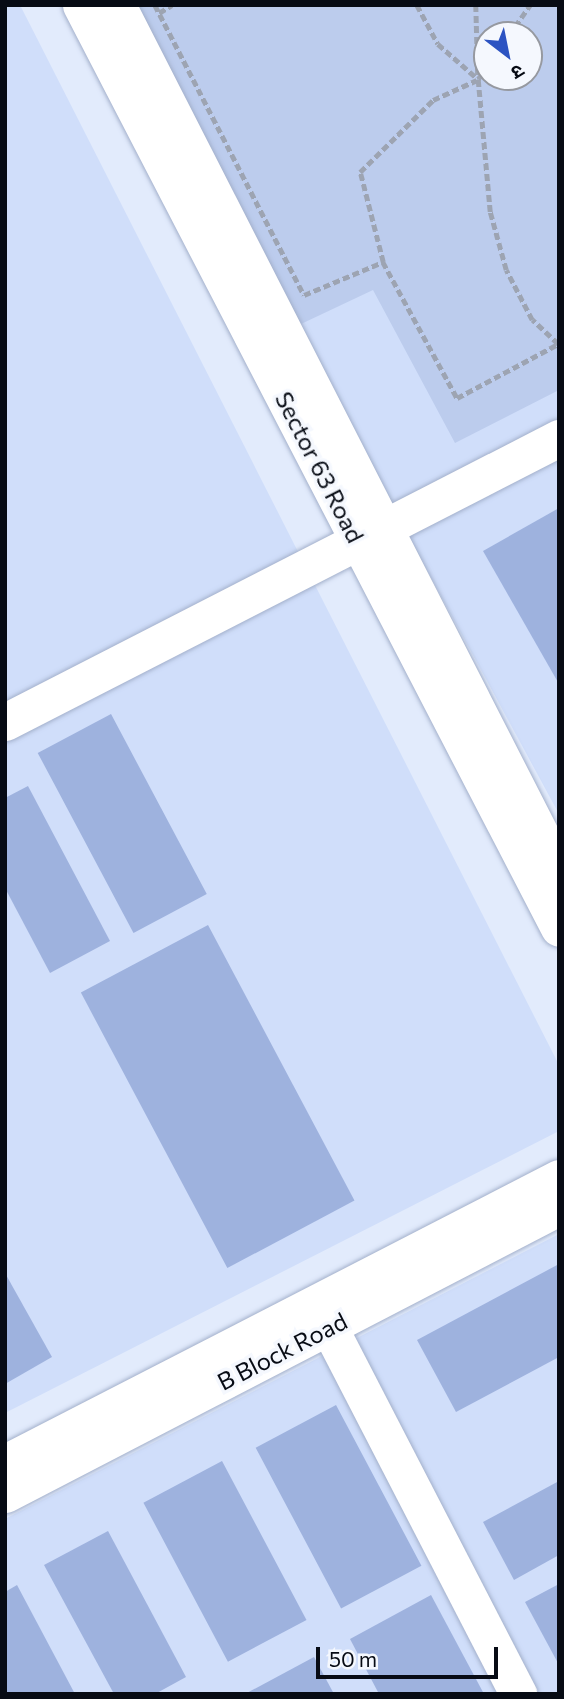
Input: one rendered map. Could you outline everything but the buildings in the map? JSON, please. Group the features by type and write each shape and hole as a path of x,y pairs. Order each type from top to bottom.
{"street":[{"name":"Sector 63 Road","path":"81,5 370,534 559,871"},
{"name":"Sector 63 Road","path":"117,5 559,928"},
{"path":"5,722 559,438"},
{"name":"B Block Road","path":"5,1494 559,1178"},
{"name":"B Block Road","path":"5,1463 559,1207"},
{"path":"323,1315 518,1694"}],"path":[{"path":"155,5 304,295 383,262"},
{"path":"159,13 172,5"},
{"path":"417,5 439,44 473,75"},
{"path":"519,21 530,5"},
{"path":"473,81 433,100 360,172 383,262 457,398 558,344 532,320 506,270 480,145 478,91"}],"shaded area":[{"path":"5,5 20,5 559,1065 559,1131 5,1413"},
{"path":"124,5 559,5 559,814 390,502"},
{"path":"136,5 559,5 559,390 455,443 373,290 301,324"},
{"path":"559,1234 559,1694 5,1694 5,1519"}]}
